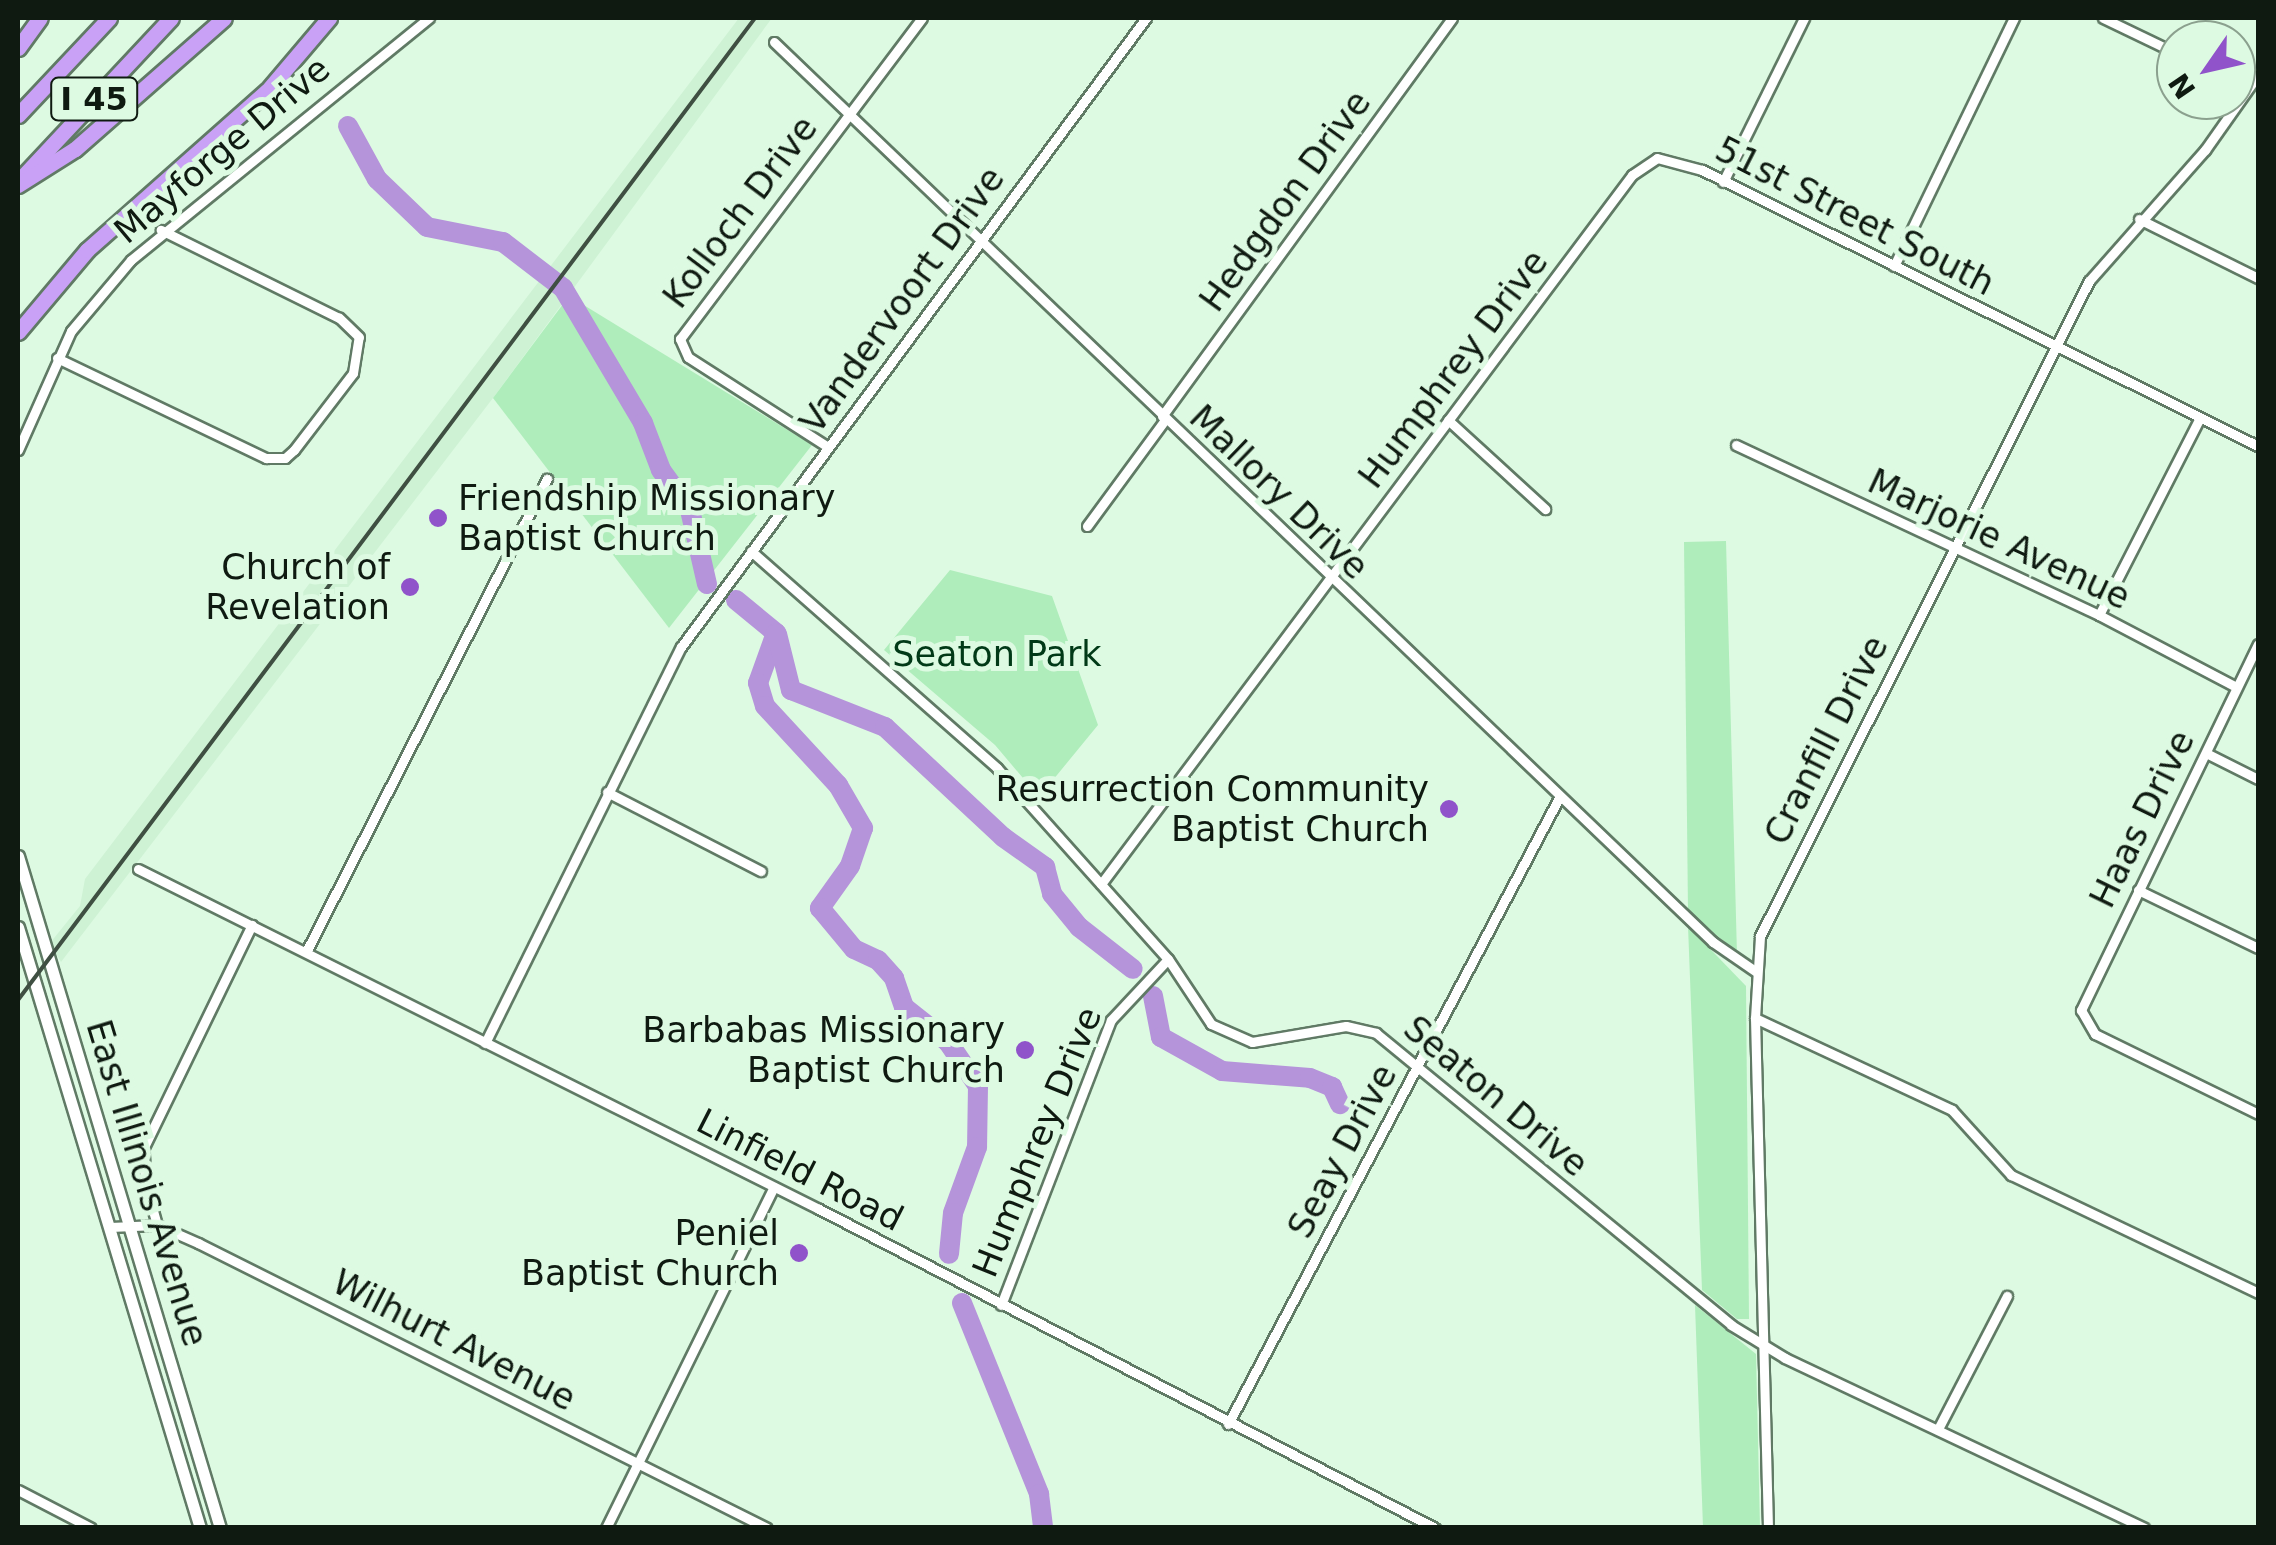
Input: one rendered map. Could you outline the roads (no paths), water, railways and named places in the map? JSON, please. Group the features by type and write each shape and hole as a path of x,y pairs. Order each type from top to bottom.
{"highway":[{"path":"18,48 40,18"},
{"name":"I 45","path":"18,116 109,18"},
{"name":"I 45","path":"18,183 171,18"},
{"path":"18,183 75,149 224,18"},
{"path":"18,332 87,250 267,90 329,18"}],"main road":[{"name":"East Illinois Avenue","path":"18,856 132,1224 220,1528"},
{"name":"East Illinois Avenue","path":"18,927 200,1528"}],"street":[{"name":"Mayforge Drive","path":"18,450 56,358 86,310 161,230 429,18"},
{"name":"Kolloch Drive","path":"828,447 688,356 680,339 922,18"},
{"name":"Vandervoort Drive","path":"485,1043 666,671 1146,18"},
{"name":"Hedgdon Drive","path":"1088,526 1452,18"},
{"path":"1723,182 1804,18"},
{"path":"1894,266 2014,18"},
{"path":"2103,18 2156,43"},
{"name":"Mallory Drive","path":"774,42 847,117 1713,942 1755,971"},
{"name":"Cranfill Drive","path":"1768,1528 1755,971 1774,898 1956,549 2054,347 2097,270 2228,120"},
{"name":"51st Street South","path":"1632,175 1657,158 1671,157 2258,446"},
{"name":"Humphrey Drive","path":"1101,884 1632,175"},
{"path":"2139,220 2258,278"},
{"path":"56,358 275,460 294,450 359,361 359,338 352,328 161,230"},
{"path":"2099,615 2200,418"},
{"path":"1448,420 1544,509"},
{"name":"Marjorie Avenue","path":"1736,445 2099,615 2236,687"},
{"path":"307,950 547,479"},
{"name":"Seaton Drive","path":"751,551 972,743 1168,960 1211,1024 1234,1039 1269,1041 1346,1026 1376,1033 1761,1344 2144,1528"},
{"name":"Haas Drive","path":"2258,644 2082,999 2083,1020 2095,1034 2258,1114"},
{"path":"2206,753 2258,779"},
{"path":"607,792 761,870"},
{"name":"Seay Drive","path":"1228,1424 1560,796"},
{"name":"Linfield Road","path":"138,869 307,950 774,1187 1435,1528"},
{"path":"2138,890 2258,948"},
{"path":"157,1225 144,1147 252,925"},
{"name":"Humphrey Drive","path":"1000,1304 1112,1020 1168,960"},
{"path":"1755,1018 1952,1110 2011,1175 2258,1293"},
{"path":"606,1528 774,1187"},
{"name":"Wilhurt Avenue","path":"110,1228 157,1225 767,1528"},
{"path":"1938,1430 2008,1296"},
{"path":"18,1490 91,1528"},
{"path":"1401,1528 1408,1513"}],"waterway":[{"path":"348,126 377,179 427,227 503,242 563,288 643,423 661,470 690,510 707,584"},
{"path":"736,600 776,633 758,683 765,706 838,785 863,828 850,866 820,908 854,949 878,960 894,978 904,1007 948,1042 978,1086 977,1147 953,1213 949,1254"},
{"path":"777,634 791,690 885,727 1003,837 1045,867 1052,894 1079,927 1133,969"},
{"path":"1153,996 1161,1037 1222,1071 1310,1078 1332,1087 1340,1104"},
{"path":"962,1303 1039,1494 1043,1528"}],"railway":[{"path":"18,1000 755,18"}],"place":[{"name":"Friendship Missionary Baptist Church","path":"438,518"},
{"name":"Church of Revelation","path":"410,587"},
{"name":"Resurrection Community Baptist Church","path":"1449,809"},
{"name":"Barbabas Missionary Baptist Church","path":"1025,1050"},
{"name":"Peniel Baptist Church","path":"799,1253"}],"park label":[{"name":"Seaton Park","path":"997,654"}]}
